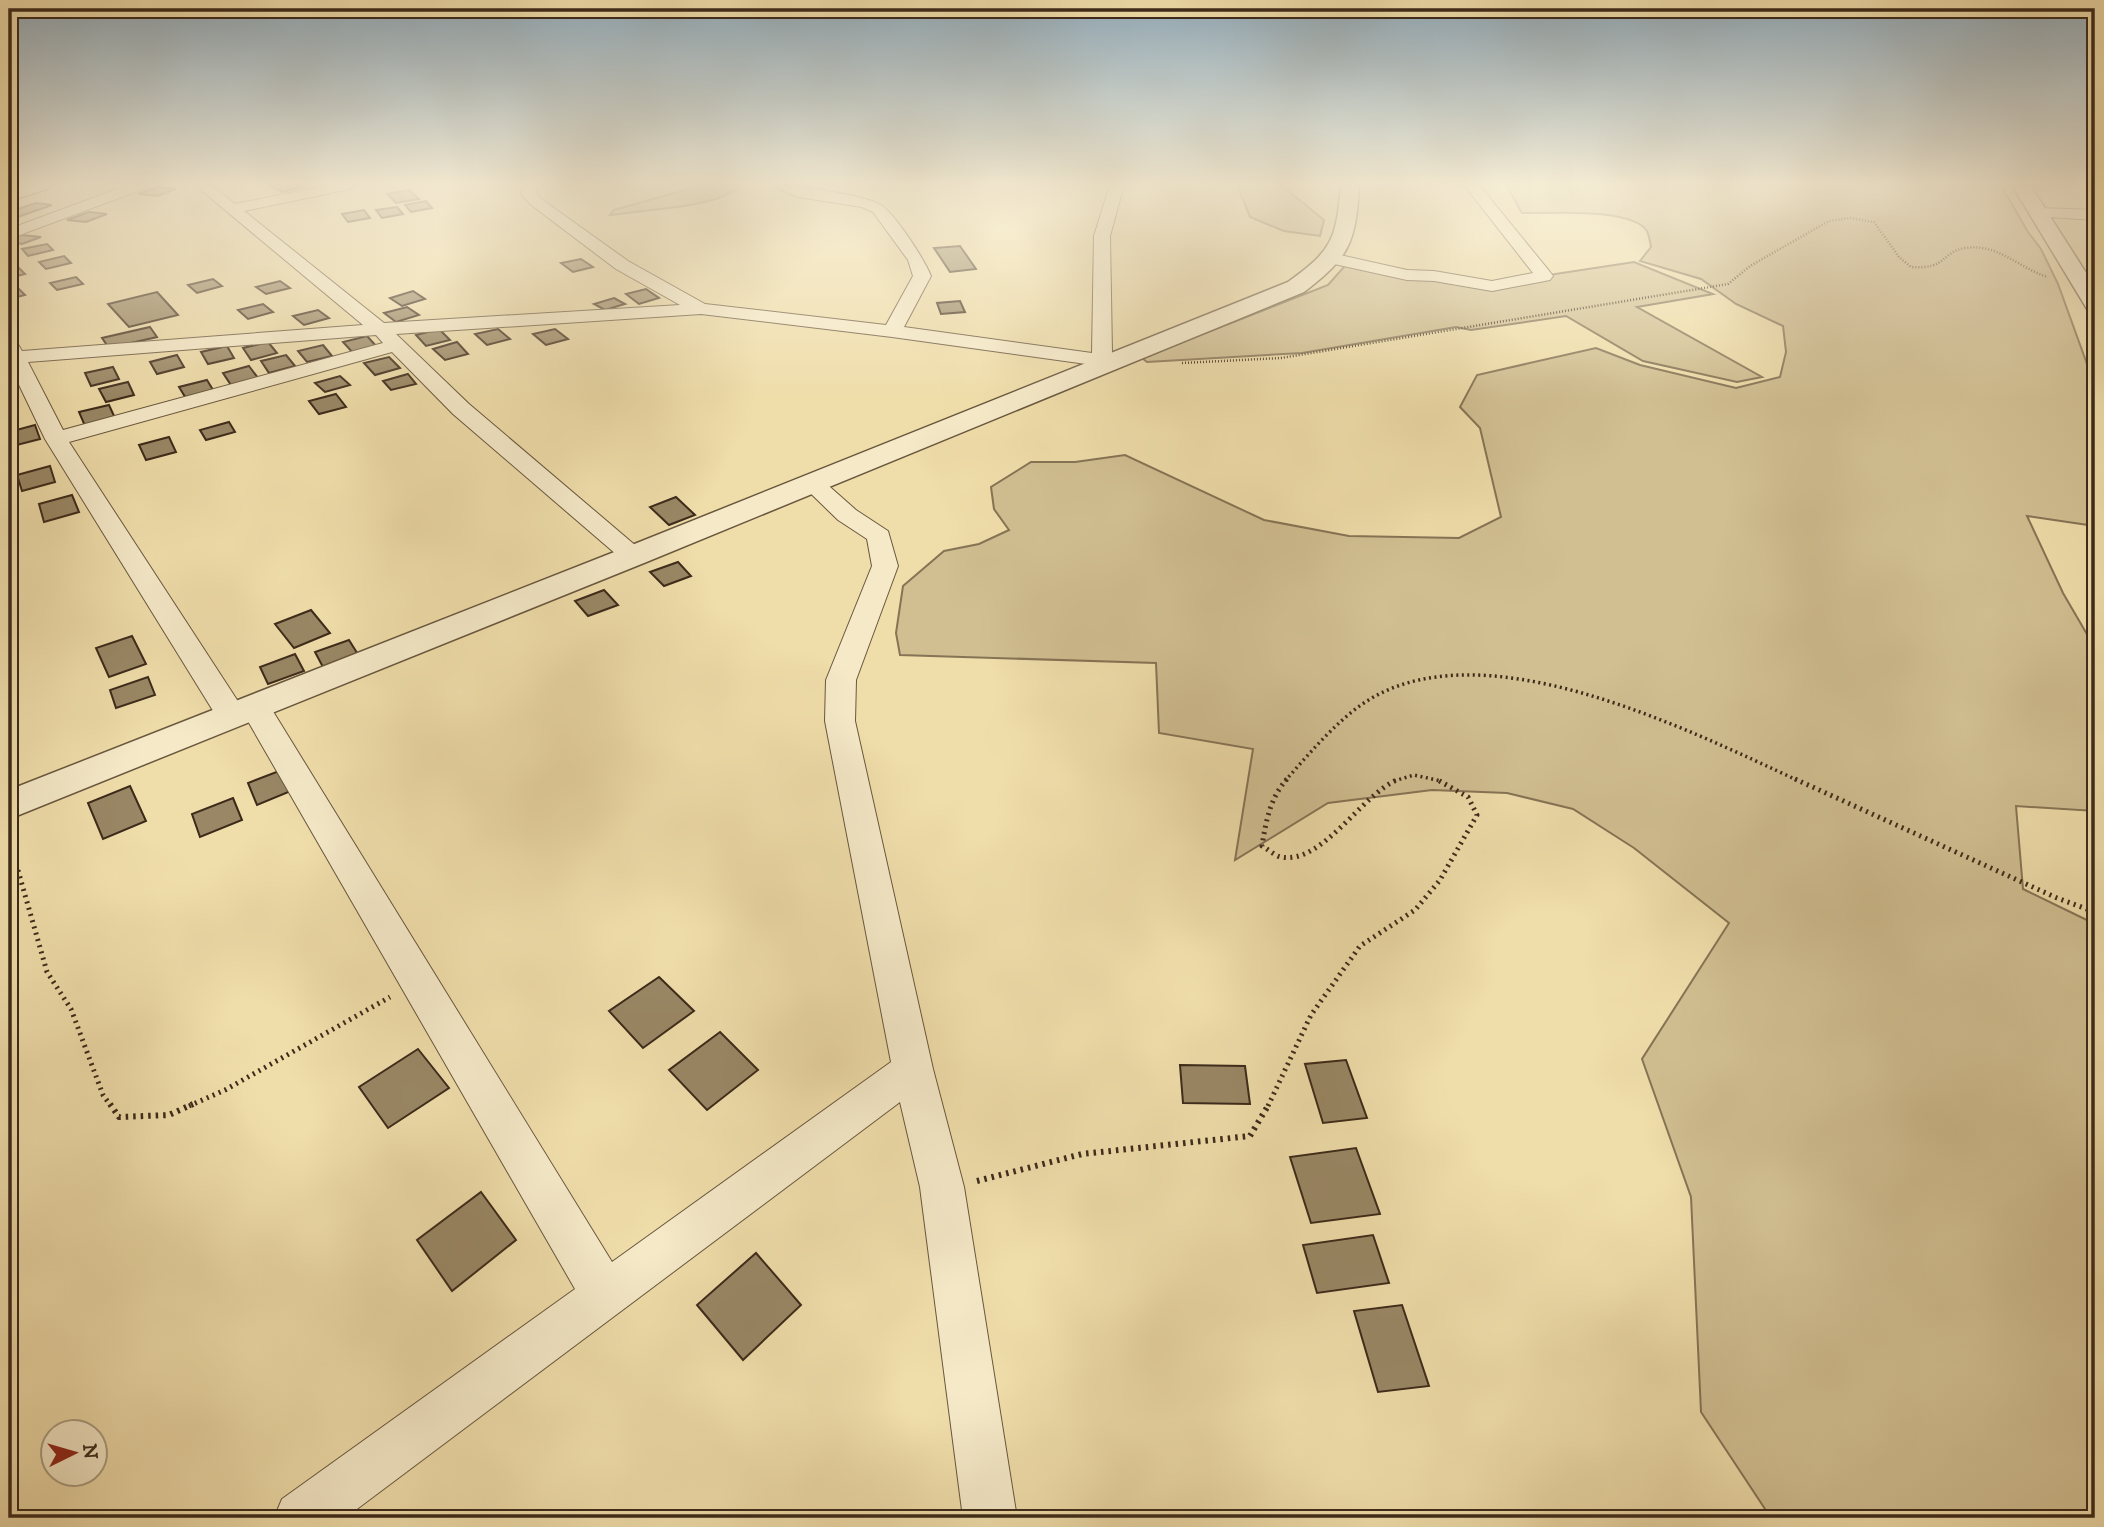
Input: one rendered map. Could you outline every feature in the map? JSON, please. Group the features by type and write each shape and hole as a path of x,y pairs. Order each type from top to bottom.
{"street":[{"path":"290,256 381,330 461,409 633,556"},
{"path":"610,256 701,309"},
{"path":"892,331 922,276 913,256"},
{"path":"1102,256 1102,356 1115,362"},
{"path":"9,804 1115,362 1296,287 1322,269 1331,258 1407,275 1434,276 1492,286 1544,276 1528,256"},
{"path":"2066,256 2095,304"},
{"path":"605,1295 418,981 243,711 56,439 11,353 701,309 892,331 1115,362"},
{"path":"56,439 397,345"},
{"path":"813,484 847,515 879,536 885,566 860,639 841,680 840,721 913,1069 942,1187 990,1518"},
{"path":"301,1518 913,1069"}],"path":[{"path":"1180,363 1281,358 1728,284 1767,256"},
{"path":"1901,256 1911,267 1930,269 1941,266 1949,256"},
{"path":"2007,256 2041,276 2083,283"},
{"path":"942,1187 1082,1154 1250,1136 1272,1100 1311,1014 1360,946 1415,911 1440,880 1477,816 1475,802 1466,793 1436,778 1410,774 1393,779 1366,799 1323,843 1296,858 1278,856 1262,846 1268,813 1278,789 1360,705 1399,687 1429,678 1453,674 1512,678 1609,700 1681,727 2044,892 2095,912"},
{"path":"9,839 47,972 71,1009 103,1095 119,1117 169,1115 225,1090 418,981"}],"shaded area":[{"path":"1644,256 2045,256 2058,284 2087,364 2095,417 2095,526 2027,516 2063,593 2095,648 2095,811 2016,806 2023,889 2095,924 2095,1518 1771,1518 1701,1412 1691,1197 1642,1059 1729,923 1634,848 1573,809 1507,793 1432,790 1328,803 1235,860 1253,749 1159,733 1156,663 900,655 896,633 903,586 944,551 979,544 1009,530 994,509 991,487 1031,462 1075,462 1125,455 1264,520 1349,536 1459,538 1501,517 1480,428 1460,407 1477,375 1596,348 1640,365 1736,388 1780,377 1786,352 1783,326 1736,304 1701,279 1640,261"},
{"path":"1351,259 1482,285 1634,262 1713,294 1637,307 1762,377 1737,382 1643,361 1566,316 1471,330 1456,327 1302,353 1147,362 1142,358 1328,285"}],"building":[{"path":"64,256 71,263 46,269 39,262"},
{"path":"940,256 967,256 976,269 950,272"},
{"path":"581,259 593,267 573,272 561,263"},
{"path":"15,264 25,274 9,278 9,266"},
{"path":"76,277 83,284 57,290 50,283"},
{"path":"213,279 222,286 197,293 188,285"},
{"path":"280,281 290,288 266,294 256,287"},
{"path":"18,288 25,295 9,299 9,290"},
{"path":"646,289 659,298 639,304 626,294"},
{"path":"413,291 425,299 402,306 390,298"},
{"path":"157,292 178,315 129,327 108,304"},
{"path":"614,298 625,304 605,310 594,304"},
{"path":"960,301 965,312 941,314 937,303"},
{"path":"263,304 273,312 248,319 238,310"},
{"path":"407,307 419,315 396,322 384,313"},
{"path":"318,310 329,318 304,325 293,316"},
{"path":"150,327 157,337 109,348 102,338"},
{"path":"439,329 450,340 426,346 416,335"},
{"path":"498,329 510,339 487,345 475,334"},
{"path":"555,329 568,339 546,345 533,334"},
{"path":"367,336 377,347 353,353 343,342"},
{"path":"268,342 277,353 251,360 243,348"},
{"path":"457,342 468,354 445,360 433,349"},
{"path":"323,345 332,356 307,362 298,351"},
{"path":"227,346 234,358 208,364 201,352"},
{"path":"177,355 184,367 157,374 150,362"},
{"path":"286,355 295,366 269,373 261,361"},
{"path":"389,357 400,368 375,375 364,363"},
{"path":"249,366 258,378 231,385 223,373"},
{"path":"113,367 119,379 91,386 85,373"},
{"path":"408,374 416,384 391,390 383,381"},
{"path":"340,376 350,385 325,392 315,383"},
{"path":"207,380 215,393 187,400 179,387"},
{"path":"128,382 134,395 106,402 99,389"},
{"path":"336,394 346,407 319,414 309,401"},
{"path":"109,405 115,418 85,426 79,412"},
{"path":"229,422 235,432 206,440 200,430"},
{"path":"35,425 40,439 9,447 9,432"},
{"path":"169,437 176,452 146,460 139,445"},
{"path":"50,466 55,482 22,491 17,475"},
{"path":"72,495 79,512 44,522 39,504"},
{"path":"676,497 695,515 669,525 650,507"},
{"path":"678,562 691,576 664,586 650,572"},
{"path":"604,590 618,605 588,616 575,601"},
{"path":"311,610 330,633 294,648 275,624"},
{"path":"132,636 146,664 109,677 96,648"},
{"path":"349,640 359,656 324,669 315,652"},
{"path":"295,654 304,671 268,684 260,667"},
{"path":"148,677 155,695 116,708 110,690"},
{"path":"287,768 298,788 257,805 248,783"},
{"path":"130,786 146,821 103,839 88,803"},
{"path":"233,798 242,820 200,837 192,814"},
{"path":"659,977 694,1011 643,1048 609,1011"},
{"path":"720,1032 758,1070 707,1110 669,1070"},
{"path":"418,1049 449,1088 388,1128 359,1087"},
{"path":"1346,1060 1367,1118 1323,1123 1305,1064"},
{"path":"1180,1065 1245,1066 1250,1104 1183,1103"},
{"path":"1356,1148 1380,1214 1311,1223 1290,1157"},
{"path":"481,1192 516,1240 452,1291 417,1240"},
{"path":"1373,1235 1389,1283 1317,1293 1303,1245"},
{"path":"756,1253 801,1305 743,1360 697,1305"},
{"path":"1402,1305 1429,1386 1378,1392 1354,1311"}]}
